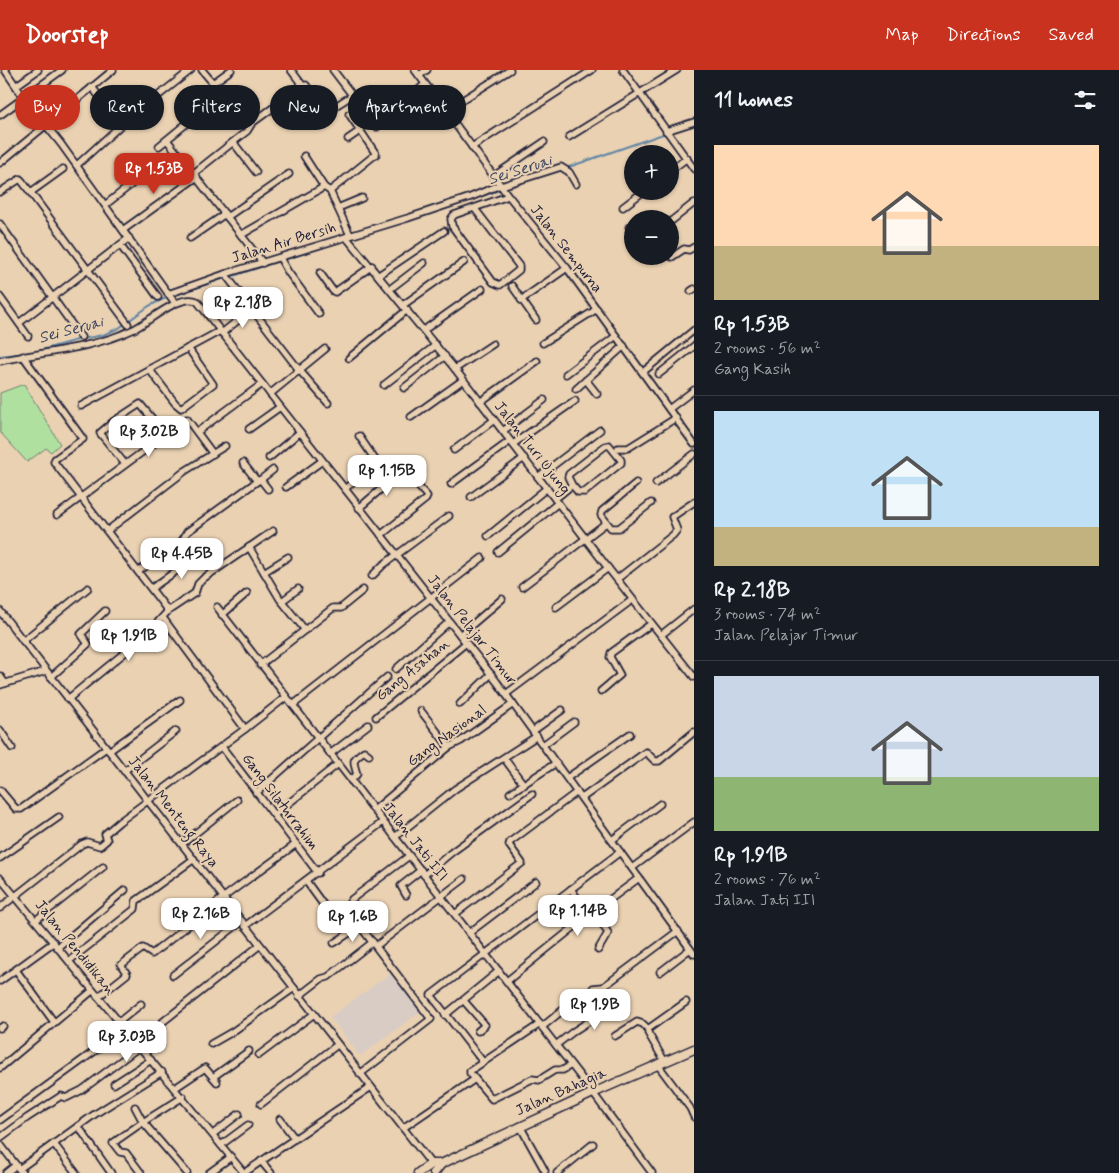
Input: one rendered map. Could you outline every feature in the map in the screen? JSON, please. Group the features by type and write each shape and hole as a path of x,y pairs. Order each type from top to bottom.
{"main road":[{"name":"Jalan Bahagia","path":"431,1164 441,1164 520,1126 694,1048"},
{"path":"418,1173 431,1164"},
{"name":"Jalan Bahagia","path":"436,1172 441,1164"}],"street":[{"path":"5,70 16,85"},
{"path":"18,85 38,70"},
{"path":"42,85 62,70"},
{"path":"94,85 113,70"},
{"path":"164,91 191,70"},
{"path":"202,70 213,83 231,70"},
{"path":"291,70 302,85"},
{"path":"333,70 348,89"},
{"path":"417,72 427,70"},
{"path":"466,98 510,70"},
{"path":"472,147 592,70"},
{"path":"623,70 694,169"},
{"path":"569,137 677,70"},
{"name":"Jalan Sempurna","path":"417,72 425,84"},
{"path":"80,97 90,89"},
{"path":"0,115 15,104"},
{"path":"123,230 195,175 247,131 253,122 270,110"},
{"path":"667,132 694,122"},
{"path":"0,164 40,130"},
{"path":"51,130 171,298 197,301 221,332"},
{"path":"77,165 116,130"},
{"path":"160,146 179,130"},
{"path":"241,235 327,189 376,154 361,130 348,139"},
{"name":"Jalan Sempurna","path":"459,130 494,176 498,186 508,195 567,268 694,444"},
{"path":"167,140 263,263"},
{"path":"233,142 256,172"},
{"path":"494,176 544,142"},
{"name":"Jalan Turi Ujung","path":"304,156 338,208 348,236 445,356 632,600 693,674"},
{"path":"679,164 687,158"},
{"path":"105,205 160,162"},
{"name":"Jalan Air Bersih","path":"0,361 84,346 116,337 138,327 171,298 225,274 281,260 498,186 566,169 576,184"},
{"path":"30,192 63,170"},
{"path":"190,238 289,174"},
{"path":"0,192 20,179 127,322"},
{"path":"475,209 519,266 519,270 500,285 493,282 451,222 451,219 454,215 475,209 508,195"},
{"path":"338,208 362,198"},
{"path":"623,207 632,200"},
{"path":"679,215 694,203"},
{"path":"0,224 81,337"},
{"path":"379,275 444,231"},
{"path":"19,322 129,238"},
{"path":"120,245 158,297"},
{"path":"679,252 694,247"},
{"path":"281,260 319,314"},
{"path":"349,358 405,308 464,262"},
{"path":"390,289 424,263"},
{"path":"320,273 333,291 336,292 372,266"},
{"path":"521,300 567,268"},
{"path":"225,274 328,403"},
{"path":"512,286 536,320"},
{"path":"424,330 482,289"},
{"path":"0,297 28,336"},
{"path":"81,406 149,368 221,332 252,309"},
{"path":"543,343 597,309"},
{"path":"643,372 694,330"},
{"name":"Jalan Pelajar Timur","path":"221,332 491,674 692,951"},
{"path":"566,374 616,336"},
{"path":"455,369 492,344"},
{"path":"384,385 436,345"},
{"path":"576,389 624,346"},
{"path":"659,374 694,346"},
{"path":"149,368 175,403 181,408 213,384 188,348"},
{"path":"270,394 325,349"},
{"path":"23,356 83,439 54,461 168,611"},
{"path":"404,388 445,356"},
{"path":"480,402 537,361"},
{"path":"411,417 463,380"},
{"path":"586,380 597,394"},
{"path":"197,432 262,384"},
{"path":"669,409 694,390"},
{"path":"503,431 544,400"},
{"path":"450,484 575,401"},
{"path":"125,464 100,433 114,420 140,404 165,434"},
{"path":"249,429 280,407"},
{"path":"618,448 628,448 676,418"},
{"path":"57,515 187,419 213,454"},
{"path":"454,450 494,420"},
{"path":"538,477 600,430"},
{"path":"269,458 300,432"},
{"path":"358,436 376,459 375,462 383,469 393,461"},
{"path":"609,445 621,460 621,464 584,492 578,492 572,485 568,474 605,446 609,445"},
{"path":"107,531 185,471 225,446"},
{"path":"656,483 694,454"},
{"path":"471,497 524,458"},
{"path":"286,487 322,461"},
{"path":"243,462 268,490"},
{"path":"344,489 375,462"},
{"path":"139,571 182,541 187,532 273,470"},
{"path":"359,508 402,471"},
{"path":"636,483 602,511 601,515 606,523 611,528 619,528 651,503"},
{"path":"381,535 426,499 426,496 416,484"},
{"path":"498,552 557,501 572,485"},
{"path":"488,536 547,488"},
{"path":"617,580 678,530 672,517 694,502"},
{"path":"372,576 449,516"},
{"path":"522,587 606,523"},
{"path":"68,699 145,636 168,611 195,593 198,584 204,578 273,531"},
{"path":"249,547 282,601 305,630"},
{"path":"152,588 199,555"},
{"path":"264,572 288,557"},
{"path":"293,706 482,558"},
{"path":"556,607 608,568"},
{"path":"23,641 88,588"},
{"path":"282,601 298,589"},
{"path":"260,665 333,608 341,608 364,590"},
{"path":"222,615 247,593"},
{"path":"460,635 502,599"},
{"path":"506,694 632,600"},
{"name":"Jalan Jati III","path":"217,607 260,665 572,1064 652,1173"},
{"path":"661,635 694,609"},
{"name":"Jalan Menteng Raya","path":"0,611 436,1172"},
{"path":"51,678 88,644 81,633 105,611"},
{"path":"163,618 246,729"},
{"path":"396,669 449,622"},
{"path":"602,691 620,675 611,660 611,653 651,624"},
{"name":"Gang Asahan","path":"376,717 466,643"},
{"path":"0,676 3,684 46,671"},
{"path":"460,704 491,674"},
{"path":"256,793 387,677"},
{"path":"0,908 82,844 86,842 100,846 107,840 105,834 286,697"},
{"path":"0,790 16,809 21,809 180,700"},
{"name":"Gang Nasional","path":"374,810 448,747 461,741 513,704"},
{"path":"395,837 455,789 504,758 562,710"},
{"path":"421,711 448,747"},
{"path":"543,745 574,722"},
{"path":"330,754 368,725"},
{"path":"0,730 12,748"},
{"path":"124,771 176,731"},
{"path":"582,798 646,752 659,761 694,732"},
{"path":"567,778 630,734"},
{"name":"Gang Silaturrahim","path":"222,747 318,873"},
{"path":"351,781 357,774 353,763 354,760 364,751 369,755"},
{"path":"504,758 524,785"},
{"path":"510,794 556,763"},
{"path":"274,815 338,764"},
{"path":"455,914 522,863 509,845 510,842 578,792"},
{"path":"406,895 401,886 532,794"},
{"path":"182,844 237,800"},
{"path":"612,840 660,804"},
{"path":"0,858 59,816"},
{"path":"173,975 244,923 318,873 383,822"},
{"path":"632,868 694,822"},
{"path":"98,997 127,974 122,965 126,961 143,948 152,954 224,897 296,844"},
{"path":"482,1062 431,995 620,852"},
{"path":"360,1074 431,1019 360,926 349,906 350,901 409,856"},
{"path":"69,961 135,909 136,901 194,859"},
{"path":"36,920 103,866"},
{"name":"Jalan Pendidikan","path":"0,878 244,1173"},
{"path":"507,981 639,878"},
{"path":"299,996 464,879"},
{"path":"306,881 330,914"},
{"path":"469,933 536,882"},
{"path":"571,889 608,933 598,950"},
{"path":"0,981 56,944 125,890"},
{"path":"334,943 360,926"},
{"path":"593,988 603,987 678,931"},
{"path":"0,1138 61,1096 66,1098 82,1090 260,945"},
{"path":"660,972 692,951"},
{"path":"16,970 54,1022"},
{"path":"446,1015 499,971"},
{"path":"211,1044 232,1032 294,988"},
{"path":"0,1068 92,991"},
{"path":"556,1044 622,1000"},
{"path":"464,1001 484,1025 478,1031"},
{"path":"648,1029 686,1002"},
{"path":"119,1022 141,1004"},
{"path":"585,1005 595,1019"},
{"path":"564,1009 470,1071 492,1099 532,1079 539,1080 555,1070 564,1070 572,1064"},
{"path":"259,1055 314,1014"},
{"path":"615,1036 637,1022 643,1024 648,1029 661,1063 694,1117"},
{"path":"0,1120 125,1029"},
{"path":"261,1104 337,1045"},
{"path":"175,1088 205,1068 215,1079 249,1051"},
{"path":"114,1084 151,1060"},
{"path":"6,1173 19,1169 102,1109 162,1072"},
{"path":"403,1128 475,1079"},
{"path":"244,1173 371,1087"},
{"path":"141,1173 126,1153 120,1152 113,1142 182,1097"},
{"path":"135,1107 143,1122 187,1173"},
{"path":"213,1134 239,1114"},
{"path":"280,1119 295,1139"},
{"path":"221,1145 248,1125"},
{"path":"78,1126 111,1173"},
{"path":"520,1126 545,1171"},
{"path":"0,1144 19,1169"},
{"path":"54,1144 76,1173"},
{"path":"556,1173 593,1144"},
{"path":"209,1173 231,1157"},
{"path":"261,1161 271,1173"}],"shaded area":[{"path":"393,972 421,1011 360,1056 330,1017"}],"green space":[{"path":"24,384 60,444 51,452 46,448 27,462 0,432 0,393"}],"waterway":[{"name":"Sei Seruai","path":"566,168 666,133"},
{"name":"Sei Seruai","path":"476,198 538,177"},
{"name":"Sei Seruai","path":"284,260 324,247"},
{"name":"Sei Seruai","path":"230,277 279,261"},
{"name":"Sei Seruai","path":"173,296 225,278"},
{"name":"Sei Seruai","path":"0,356 34,352 103,335 119,328 149,306 168,297"}]}
